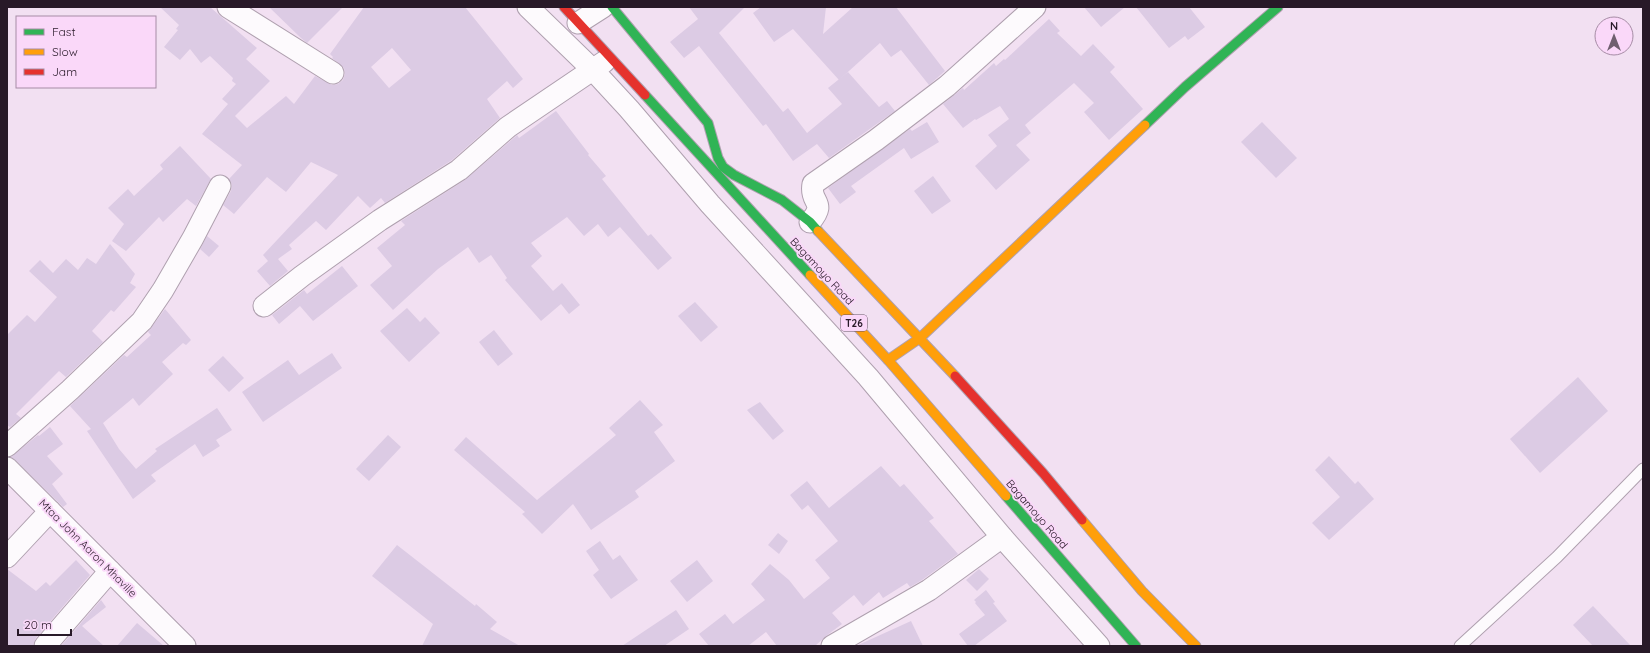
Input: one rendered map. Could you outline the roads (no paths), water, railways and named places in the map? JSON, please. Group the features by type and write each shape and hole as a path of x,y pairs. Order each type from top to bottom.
{"main road":[{"name":"Bagamoyo Road","path":"564,7 578,23 602,64 719,169 888,360 1136,646"},
{"path":"612,7 708,123 713,133 719,157 719,169 773,194 810,222 920,338 1043,474 1142,591 1196,646"},
{"path":"888,360 920,338 1185,87 1278,7"}],"street":[{"path":"228,7 333,73"},
{"path":"528,7 602,64 630,109 710,204 868,377 1002,538 1099,646"},
{"path":"578,23 603,7"},
{"path":"810,222 819,209 812,190 813,184 876,140 947,86 1036,7"},
{"path":"264,306 302,276 380,220 459,170 508,127 602,64"},
{"path":"7,446 70,390 142,321 163,290 193,238 220,186"},
{"name":"Mtaa John Aaron Mhaville","path":"7,468 185,646"},
{"path":"7,557 50,511"},
{"path":"832,646 929,590 1002,538"},
{"path":"45,646 110,570"}],"lane":[{"path":"1460,646 1557,557 1643,469"}]}
